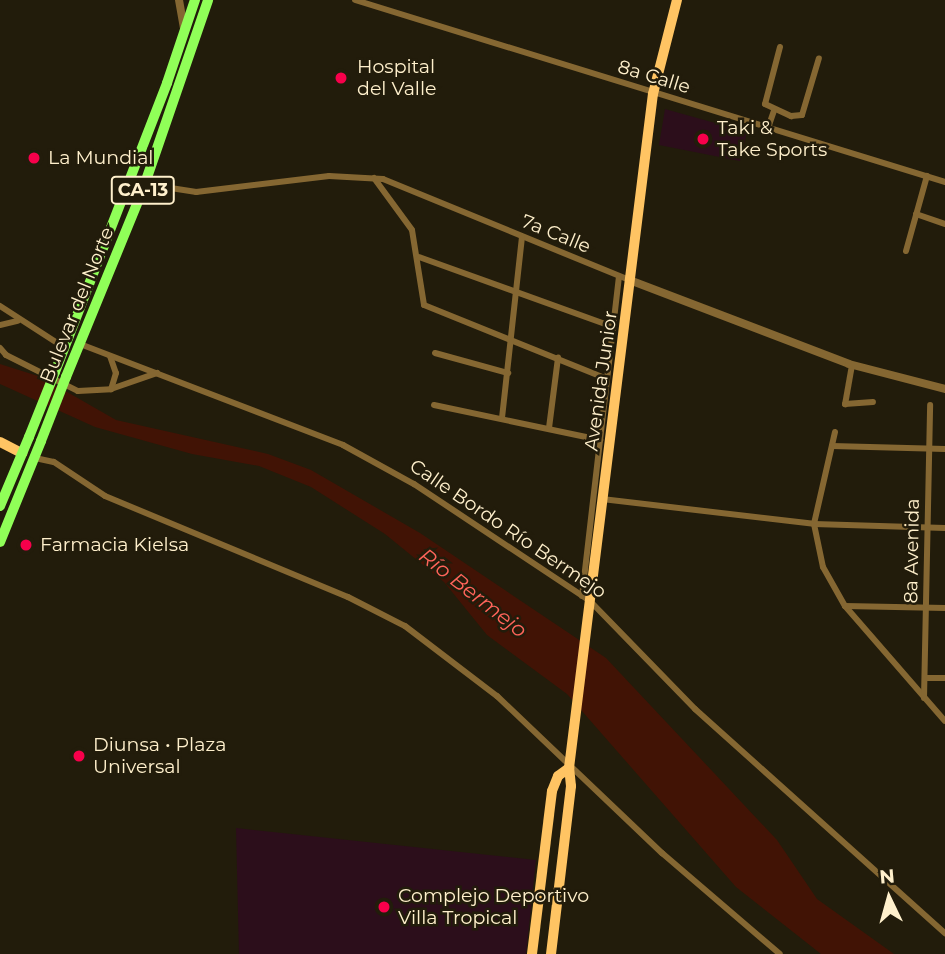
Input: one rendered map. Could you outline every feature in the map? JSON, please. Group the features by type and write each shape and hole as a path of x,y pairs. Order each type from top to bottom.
{"highway":[{"name":"Bulevar del Norte","path":"0,506 65,348 194,0"},
{"name":"Bulevar del Norte","path":"0,542 145,184 208,0"}],"main road":[{"name":"Avenida Junior","path":"551,954 571,786 570,762 588,613 586,598 632,281 653,94 677,0"},
{"path":"0,442 22,453"},
{"name":"Avenida Junior","path":"533,954 552,791 558,776 570,762"}],"street":[{"path":"178,0 184,32"},
{"name":"8a Calle","path":"355,0 945,182"},
{"path":"779,47 764,100 766,107 774,111 802,115 819,58"},
{"path":"768,128 774,111"},
{"name":"7a Calle","path":"145,184 196,192 329,176 374,178 619,277 852,365 945,389"},
{"path":"906,251 927,176"},
{"path":"374,178 412,230 419,257 422,302 429,309 512,339 605,378"},
{"path":"916,214 945,223"},
{"path":"502,418 522,237"},
{"path":"419,257 613,327"},
{"path":"586,598 605,378 619,277"},
{"path":"0,306 65,348"},
{"path":"0,306 0,325 20,321"},
{"name":"Calle Bordo Río Bermejo","path":"80,344 344,445 414,484 586,598 695,709 945,933"},
{"path":"0,348 6,355 78,391 111,390 157,373"},
{"path":"435,353 508,373"},
{"path":"110,356 116,373 111,390"},
{"path":"549,428 558,358"},
{"path":"852,365 845,404 873,402"},
{"path":"433,405 600,440"},
{"name":"8a Avenida","path":"924,698 927,678 930,405"},
{"path":"835,432 814,524 823,567 845,606 945,722"},
{"path":"832,446 945,449"},
{"path":"34,458 54,462 105,496 348,597 405,626 457,663 570,762 662,853 780,954"},
{"path":"602,499 814,524 945,528"},
{"path":"845,606 945,608"},
{"path":"927,678 945,678"}],"shaded area":[{"name":"Taki & Take Sports","path":"665,109 747,132 740,161 659,145"},
{"name":"Complejo Deportivo Villa Tropical","path":"236,828 536,860 526,954 239,954"}],"water":[{"name":"Río Bermejo","path":"0,364 41,377 116,420 268,454 311,470 420,533 606,658 777,840 817,899 894,954 821,954 736,887 567,694 487,635 444,582 385,534 311,487 259,466 192,454 95,427 0,384"}],"place":[{"name":"Hospital del Valle","path":"341,78"},
{"name":"Taki & Take Sports","path":"703,139"},
{"name":"La Mundial","path":"34,158"},
{"name":"Farmacia Kielsa","path":"26,545"},
{"name":"Diunsa • Plaza Universal","path":"79,756"},
{"name":"Complejo Deportivo Villa Tropical","path":"384,907"}]}
